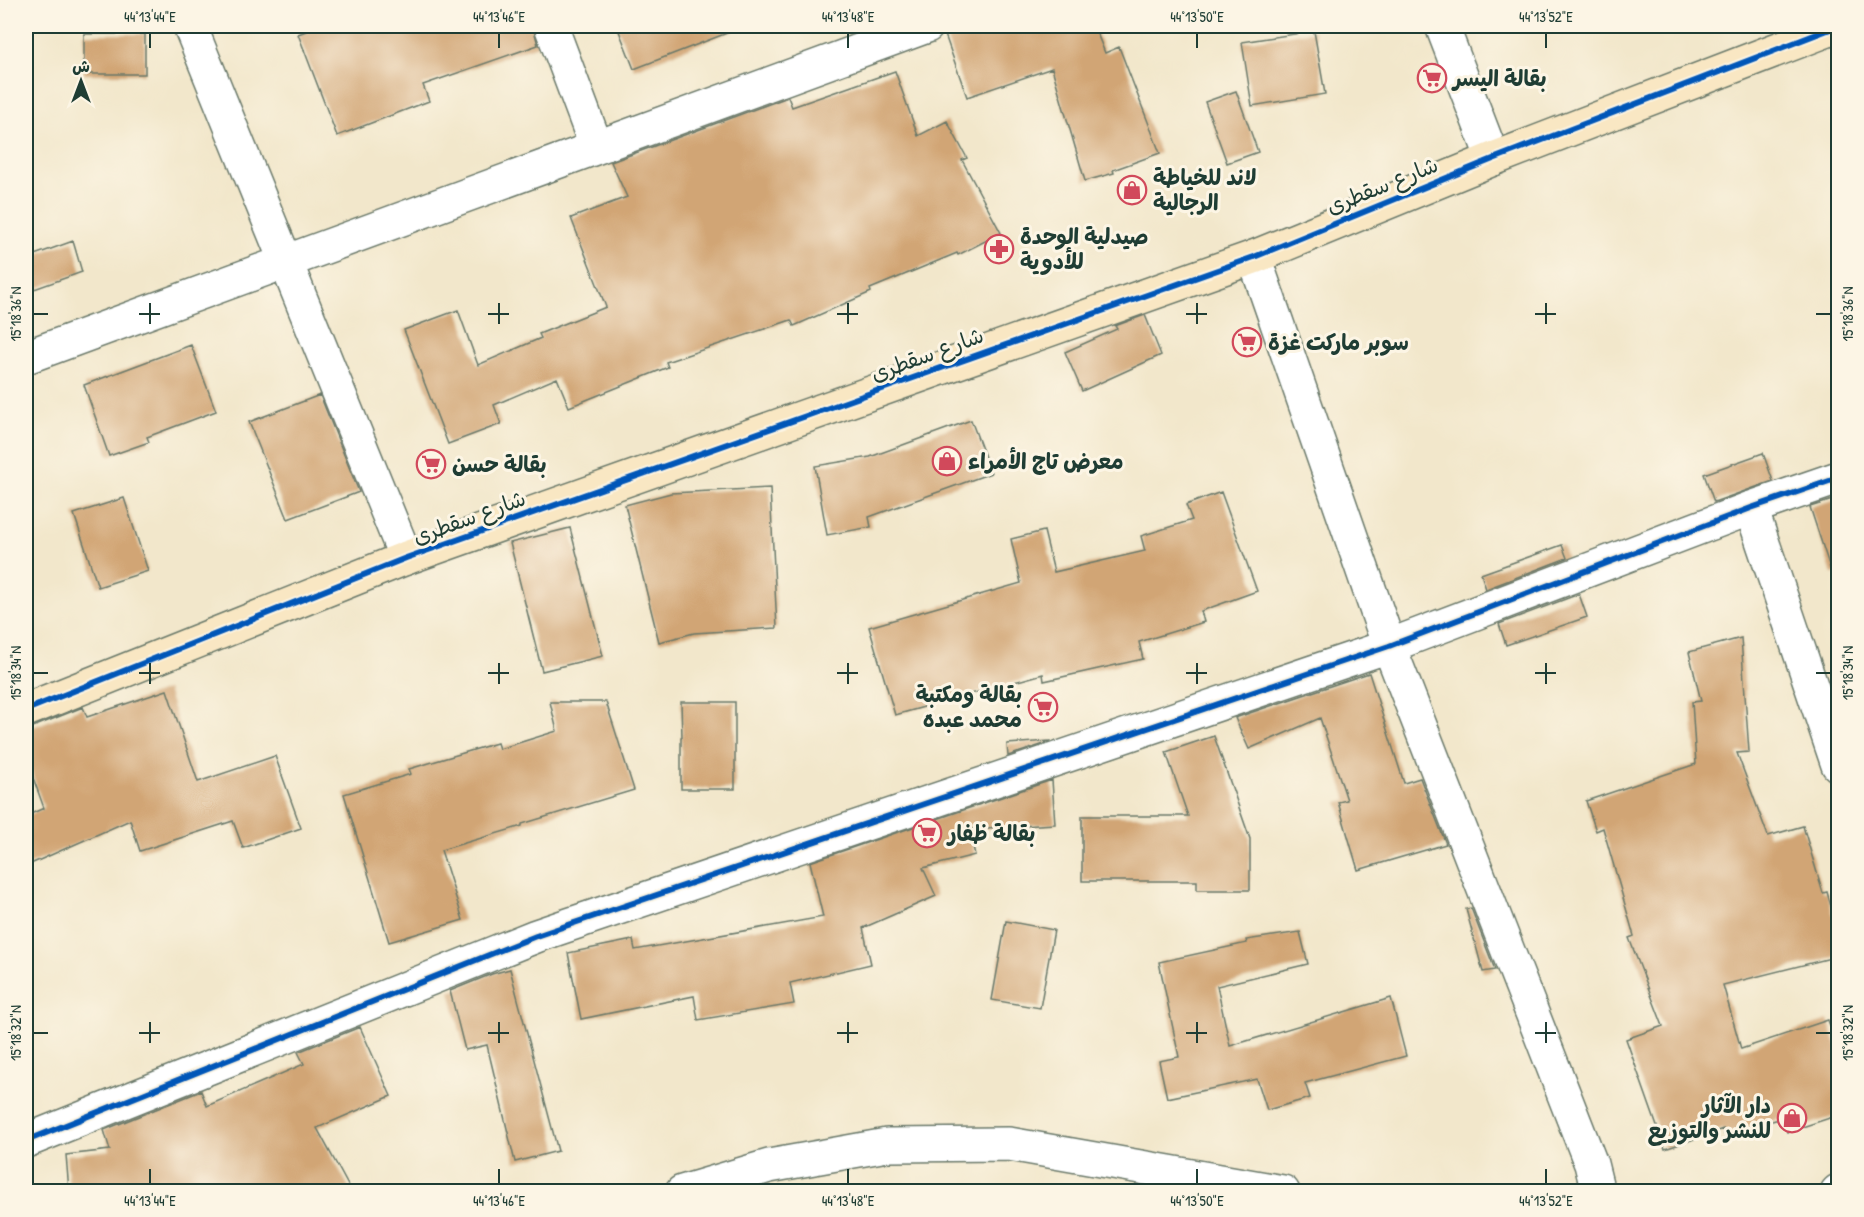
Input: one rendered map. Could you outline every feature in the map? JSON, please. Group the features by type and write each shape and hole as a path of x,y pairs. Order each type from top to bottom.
{"street":[{"path":"190,26 406,558"},
{"path":"551,26 596,146"},
{"path":"26,357 927,26"},
{"path":"1442,26 1493,159"},
{"name":"شارع سقطرى","path":"26,710 406,558 1254,256 1493,159 1839,26"},
{"path":"1254,256 1389,646 1586,1153 1598,1191"},
{"path":"26,1141 536,936 1389,646 1751,508 1839,478"},
{"path":"1751,508 1839,765"},
{"path":"682,1191 769,1166 887,1145 1009,1143 1283,1191"}],"building":[{"path":"320,26 533,26 538,45 423,85 429,101 337,136 298,34"},
{"path":"617,26 740,26 740,28 634,69"},
{"path":"945,26 1094,26 1105,53 1119,47 1160,153 1113,170 1114,173 1085,181 1052,68 967,97 944,32"},
{"path":"1314,31 1325,94 1252,106 1242,42"},
{"path":"84,34 145,34 145,74 84,74"},
{"path":"895,71 918,136 947,121 967,158 962,160 1001,233 958,255 957,253 870,289 871,292 794,326 791,320 666,362 668,367 569,407 557,378 494,405 501,424 448,444 404,330 458,310 478,365 541,338 539,334 606,307 571,218 627,197 611,162 788,97 792,107"},
{"path":"1236,91 1258,152 1227,163 1205,102"},
{"path":"73,241 82,272 26,292 26,258"},
{"path":"1145,315 1161,355 1082,391 1065,352 1117,329 1115,326"},
{"path":"191,345 216,411 147,437 149,442 109,456 84,385"},
{"path":"320,395 359,492 288,519 249,422"},
{"path":"971,420 991,473 869,517 871,527 827,535 815,466 870,457"},
{"path":"1763,453 1773,481 1714,502 1704,474"},
{"path":"770,488 777,628 694,633 659,642 625,505 671,493"},
{"path":"1221,492 1257,591 1201,611 1204,622 1139,642 1143,659 1044,681 1043,674 895,715 869,627 1021,583 1011,539 1044,531 1054,572 1145,551 1141,536 1192,520 1186,505"},
{"path":"124,498 148,571 98,587 74,514"},
{"path":"1839,498 1839,573 1832,574 1810,507"},
{"path":"570,528 603,656 542,671 510,543"},
{"path":"1562,545 1567,558 1486,589 1481,574"},
{"path":"1579,594 1587,617 1506,645 1499,624"},
{"path":"1741,638 1749,752 1737,753 1768,836 1803,826 1823,893 1827,892 1839,935 1839,956 1723,985 1741,1049 1828,1020 1839,1051 1839,1115 1787,1132 1783,1118 1724,1134 1723,1129 1665,1149 1626,1039 1663,1026 1629,938 1634,936 1603,828 1596,831 1586,801 1696,764 1692,702 1701,701 1689,652"},
{"path":"1369,673 1404,783 1420,778 1446,844 1358,870 1338,802 1347,800 1320,718 1249,749 1235,718"},
{"path":"167,690 198,782 275,756 301,828 243,848 233,821 140,851 130,820 26,866 26,816 44,808 26,758 26,728 83,707 87,717"},
{"path":"550,702 606,702 634,790 441,850 463,920 389,942 344,794 411,774 409,769 497,743 499,749 557,731"},
{"path":"681,702 735,702 735,789 681,789"},
{"path":"1214,736 1250,839 1250,890 1197,890 1197,881 1082,881 1082,816 1188,816 1166,752"},
{"path":"1050,742 1008,756 1007,744"},
{"path":"1052,780 1055,824 969,829 975,855 923,868 936,896 863,928 871,964 790,983 794,1004 698,1020 694,996 581,1019 568,953 633,940 635,950 823,917 810,862"},
{"path":"1471,908 1495,970 1483,972 1466,909"},
{"path":"1006,921 1054,930 1040,1008 992,1000"},
{"path":"1300,932 1308,964 1217,986 1230,1046 1391,998 1406,1056 1305,1083 1310,1098 1267,1110 1257,1079 1167,1098 1159,1061 1179,1057 1159,962 1247,943 1246,940"},
{"path":"510,969 558,1151 515,1162 487,1045 465,1050 450,991"},
{"path":"360,1027 391,1096 317,1128 351,1191 69,1191 66,1155 110,1150 104,1130 201,1091 207,1106 304,1064 298,1052"}],"cycle path":[{"path":"26,710 406,558 1254,257 1493,159 1838,26"},
{"path":"26,1141 536,936 1389,646 1751,508 1838,478"}],"place":[{"name":"بقالة اليسر","path":"1432,78"},
{"name":"لاند للخياطة الرجالية","path":"1132,190"},
{"name":"صيدلية الوحدة للأدوية","path":"999,249"},
{"name":"سوبر ماركت غزة","path":"1247,342"},
{"name":"معرض تاج الأمراء","path":"947,461"},
{"name":"بقالة حسن","path":"431,464"},
{"name":"بقالة ومكتبة محمد عبده","path":"1043,707"},
{"name":"بقالة ظفار","path":"927,833"},
{"name":"دار الآثار للنشر والتوزيع","path":"1792,1118"}]}
